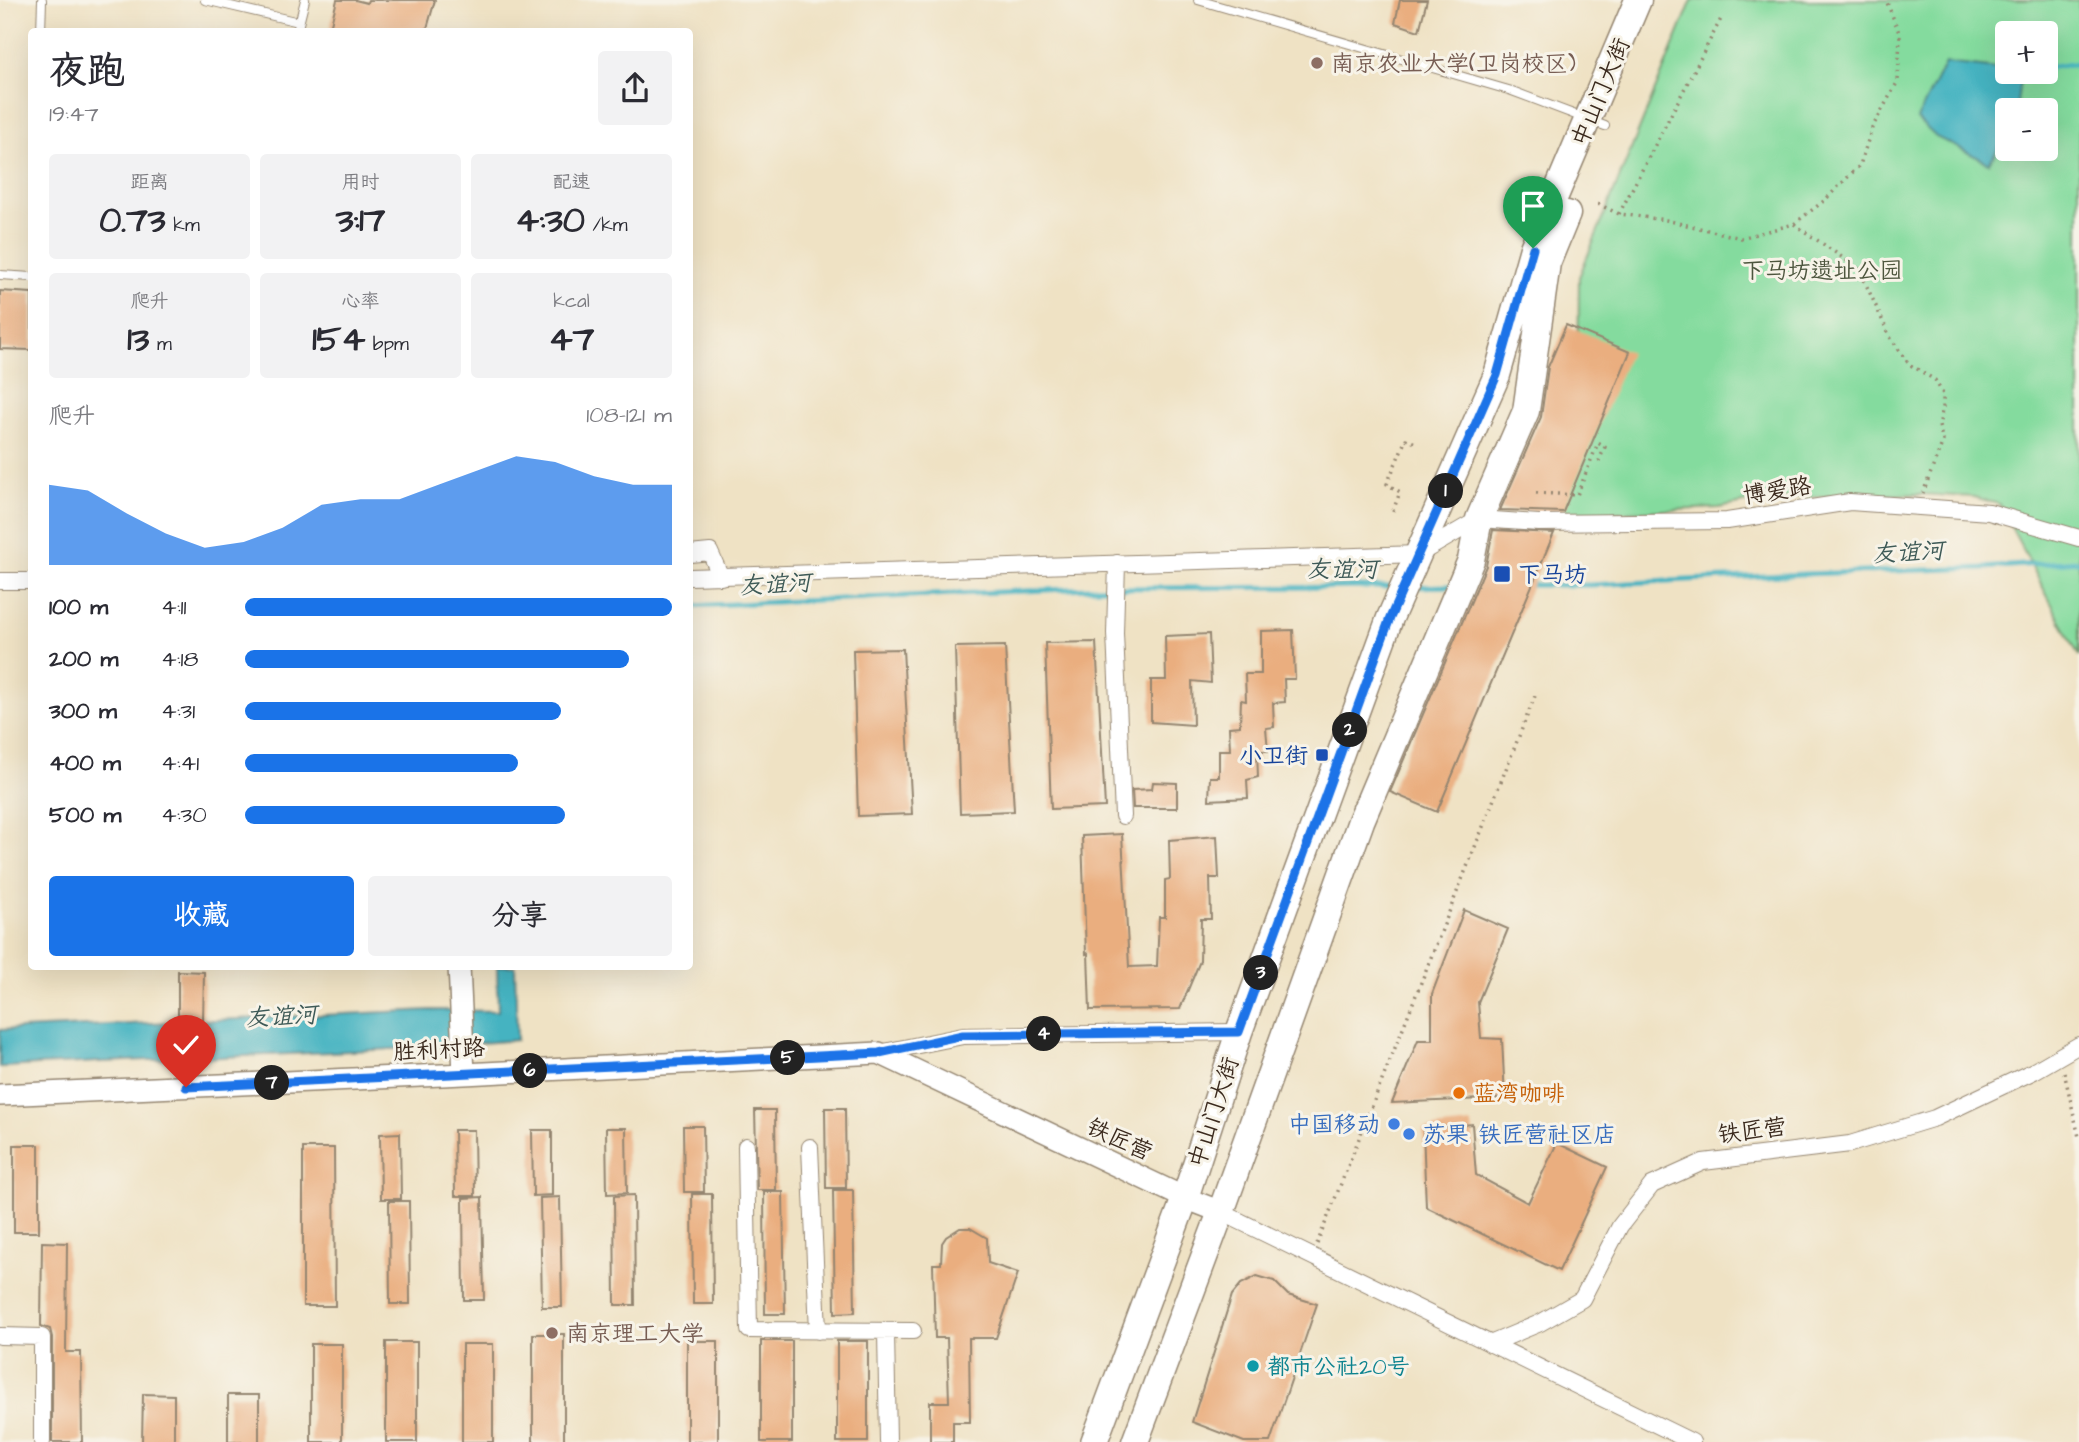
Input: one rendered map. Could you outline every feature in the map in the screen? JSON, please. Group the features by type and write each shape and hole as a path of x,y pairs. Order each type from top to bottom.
{"main road":[{"name":"中山门大街","path":"1135,1442 1221,1212 1361,821 1471,560 1479,519 1526,411 1547,263 1638,0"},
{"name":"中山门大街","path":"1094,1442 1185,1198 1239,1032 1390,618 1497,375 1533,248 1657,0"}],"street":[{"name":"博爱路","path":"1479,519 1539,523 1727,521 1850,502 1989,512 2079,538"},
{"path":"693,577 1117,570 1419,554 1479,519"},
{"path":"693,554 710,552 721,577"},
{"path":"1117,570 1115,633 1123,816"},
{"path":"0,581 28,581"},
{"path":"459,970 464,1074"},
{"path":"879,1053 963,1035 1239,1032"},
{"name":"铁匠营","path":"1490,1344 1540,1323 1582,1299 1620,1227 1652,1185 1703,1162 1850,1144 1934,1118 2034,1071 2079,1045"},
{"name":"铁匠营","path":"879,1053 1185,1198 1221,1212 1692,1442"},
{"name":"胜利村路","path":"0,1095 879,1053"},
{"path":"746,1146 749,1330 913,1331"},
{"path":"810,1147 818,1331"},
{"path":"886,1332 888,1442"},
{"path":"0,1336 42,1337 42,1442"}],"lane":[{"path":"41,28 42,0"},
{"path":"205,0 299,22"},
{"path":"298,28 305,0"},
{"path":"1198,0 1512,92 1597,123"},
{"path":"0,275 28,277"}],"path":[{"path":"1598,204 1619,214 1666,220 1741,238 1794,224 1825,200 1860,165 1872,128 1898,81 1900,35 1886,0"},
{"path":"1619,214 1721,17"},
{"path":"1794,224 1859,268 1890,337 1909,364 1935,380 1942,394 1944,407 1938,426 1943,441 1918,507"},
{"path":"1393,511 1400,492 1387,484 1406,439 1418,444"},
{"path":"1536,493 1577,495 1598,443 1605,447 1598,463"},
{"path":"1312,1258 1535,696"},
{"path":"2060,1056 2079,1137"}],"green space":[{"name":"下马坊遗址公园","path":"1692,0 2079,0 2079,656 1999,504 1974,497 1921,494 1770,498 1719,508 1576,514 1542,508 1578,405 1579,277"}],"water":[{"path":"1945,63 1995,69 1995,84 2019,84 2018,98 1995,98 1995,153 1989,163 1936,137 1917,119"},
{"path":"497,970 515,970 517,1040 388,1049 0,1067 0,1030 431,1010 498,1011"}],"building":[{"path":"337,0 367,3 368,0 435,0 427,28 330,28"},
{"path":"1400,0 1427,0 1419,31 1395,23"},
{"path":"0,291 28,293 28,350 0,349"},
{"path":"1566,325 1630,352 1563,512 1500,510 1541,417 1548,367"},
{"path":"1493,530 1554,533 1437,812 1390,792 1486,566"},
{"path":"1293,630 1295,679 1284,679 1285,702 1273,703 1274,727 1266,728 1268,751 1257,751 1258,777 1247,780 1248,798 1209,800 1210,777 1219,777 1219,750 1230,750 1229,727 1240,726 1241,700 1246,701 1245,674 1261,674 1261,631"},
{"path":"1209,634 1211,683 1192,681 1193,725 1151,722 1151,680 1166,680 1165,636"},
{"path":"1096,642 1105,807 1051,809 1045,643"},
{"path":"1005,646 1014,811 960,813 955,647"},
{"path":"903,649 912,814 858,816 853,650"},
{"path":"1153,782 1177,783 1177,808 1133,808 1132,790 1152,789"},
{"path":"1122,834 1129,967 1157,966 1159,917 1165,917 1165,880 1170,879 1169,840 1217,836 1219,878 1210,878 1211,919 1201,919 1200,961 1180,1009 1090,1010 1082,836"},
{"path":"1464,910 1508,929 1478,1002 1481,1038 1502,1039 1505,1098 1392,1103 1418,1040 1432,1040 1432,994"},
{"path":"178,971 204,972 203,1021 178,1022"},
{"path":"825,1108 845,1108 846,1188 826,1188"},
{"path":"755,1110 775,1110 776,1190 757,1190"},
{"path":"1472,1124 1476,1175 1528,1203 1557,1143 1607,1167 1559,1271 1426,1207 1423,1129"},
{"path":"683,1126 703,1126 704,1192 684,1192"},
{"path":"606,1128 626,1128 627,1193 607,1194"},
{"path":"454,1130 474,1130 475,1196 455,1196"},
{"path":"532,1130 552,1130 552,1195 533,1196"},
{"path":"400,1133 401,1199 381,1199 380,1134"},
{"path":"14,1145 39,1145 39,1232 14,1232"},
{"path":"303,1148 334,1148 335,1306 303,1306"},
{"path":"833,1190 853,1190 855,1312 835,1313"},
{"path":"764,1192 783,1192 785,1314 765,1314"},
{"path":"692,1194 712,1194 713,1304 693,1304"},
{"path":"634,1195 635,1305 615,1305 614,1196"},
{"path":"482,1197 484,1300 464,1300 463,1198"},
{"path":"560,1197 562,1307 542,1307 540,1198"},
{"path":"389,1201 409,1201 410,1304 390,1304"},
{"path":"960,1228 970,1228 987,1238 988,1263 1018,1273 996,1338 969,1338 970,1422 953,1422 953,1442 930,1442 930,1402 949,1402 947,1338 935,1338 933,1264 941,1264 942,1243"},
{"path":"42,1242 67,1243 66,1352 81,1352 82,1442 52,1442 52,1337 50,1329 41,1326"},
{"name":"都市公社20号","path":"1257,1276 1274,1281 1288,1295 1317,1304 1270,1442 1244,1442 1192,1422 1232,1295 1241,1284"},
{"path":"533,1334 564,1334 564,1442 533,1442"},
{"path":"687,1341 718,1341 718,1442 687,1442"},
{"path":"761,1341 792,1341 792,1442 761,1442"},
{"path":"837,1341 868,1341 868,1442 837,1442"},
{"path":"386,1342 417,1342 417,1442 386,1442"},
{"path":"311,1344 342,1344 342,1442 311,1442"},
{"path":"462,1344 493,1344 493,1442 462,1442"},
{"path":"143,1394 174,1395 174,1442 142,1442"},
{"path":"228,1395 259,1395 259,1442 228,1442"}],"waterway":[{"path":"2058,66 2079,63"},
{"name":"友谊河","path":"1526,585 1590,585 1982,568 2079,561"},
{"name":"友谊河","path":"1411,587 1450,586"},
{"name":"友谊河","path":"693,606 1089,588 1394,587"}],"place":[{"name":"南京农业大学(卫岗校区)","path":"1317,63"},
{"name":"下马坊","path":"1502,574"},
{"name":"小卫街","path":"1322,755"},
{"name":"蓝湾咖啡","path":"1459,1093"},
{"name":"中国移动","path":"1394,1124"},
{"name":"苏果 铁匠营社区店","path":"1409,1134"},
{"name":"南京理工大学","path":"552,1333"},
{"name":"都市公社20号","path":"1253,1366"}],"route":[{"path":"186,1087 879,1053 963,1035 1239,1032 1390,618 1497,375 1533,248"}]}
